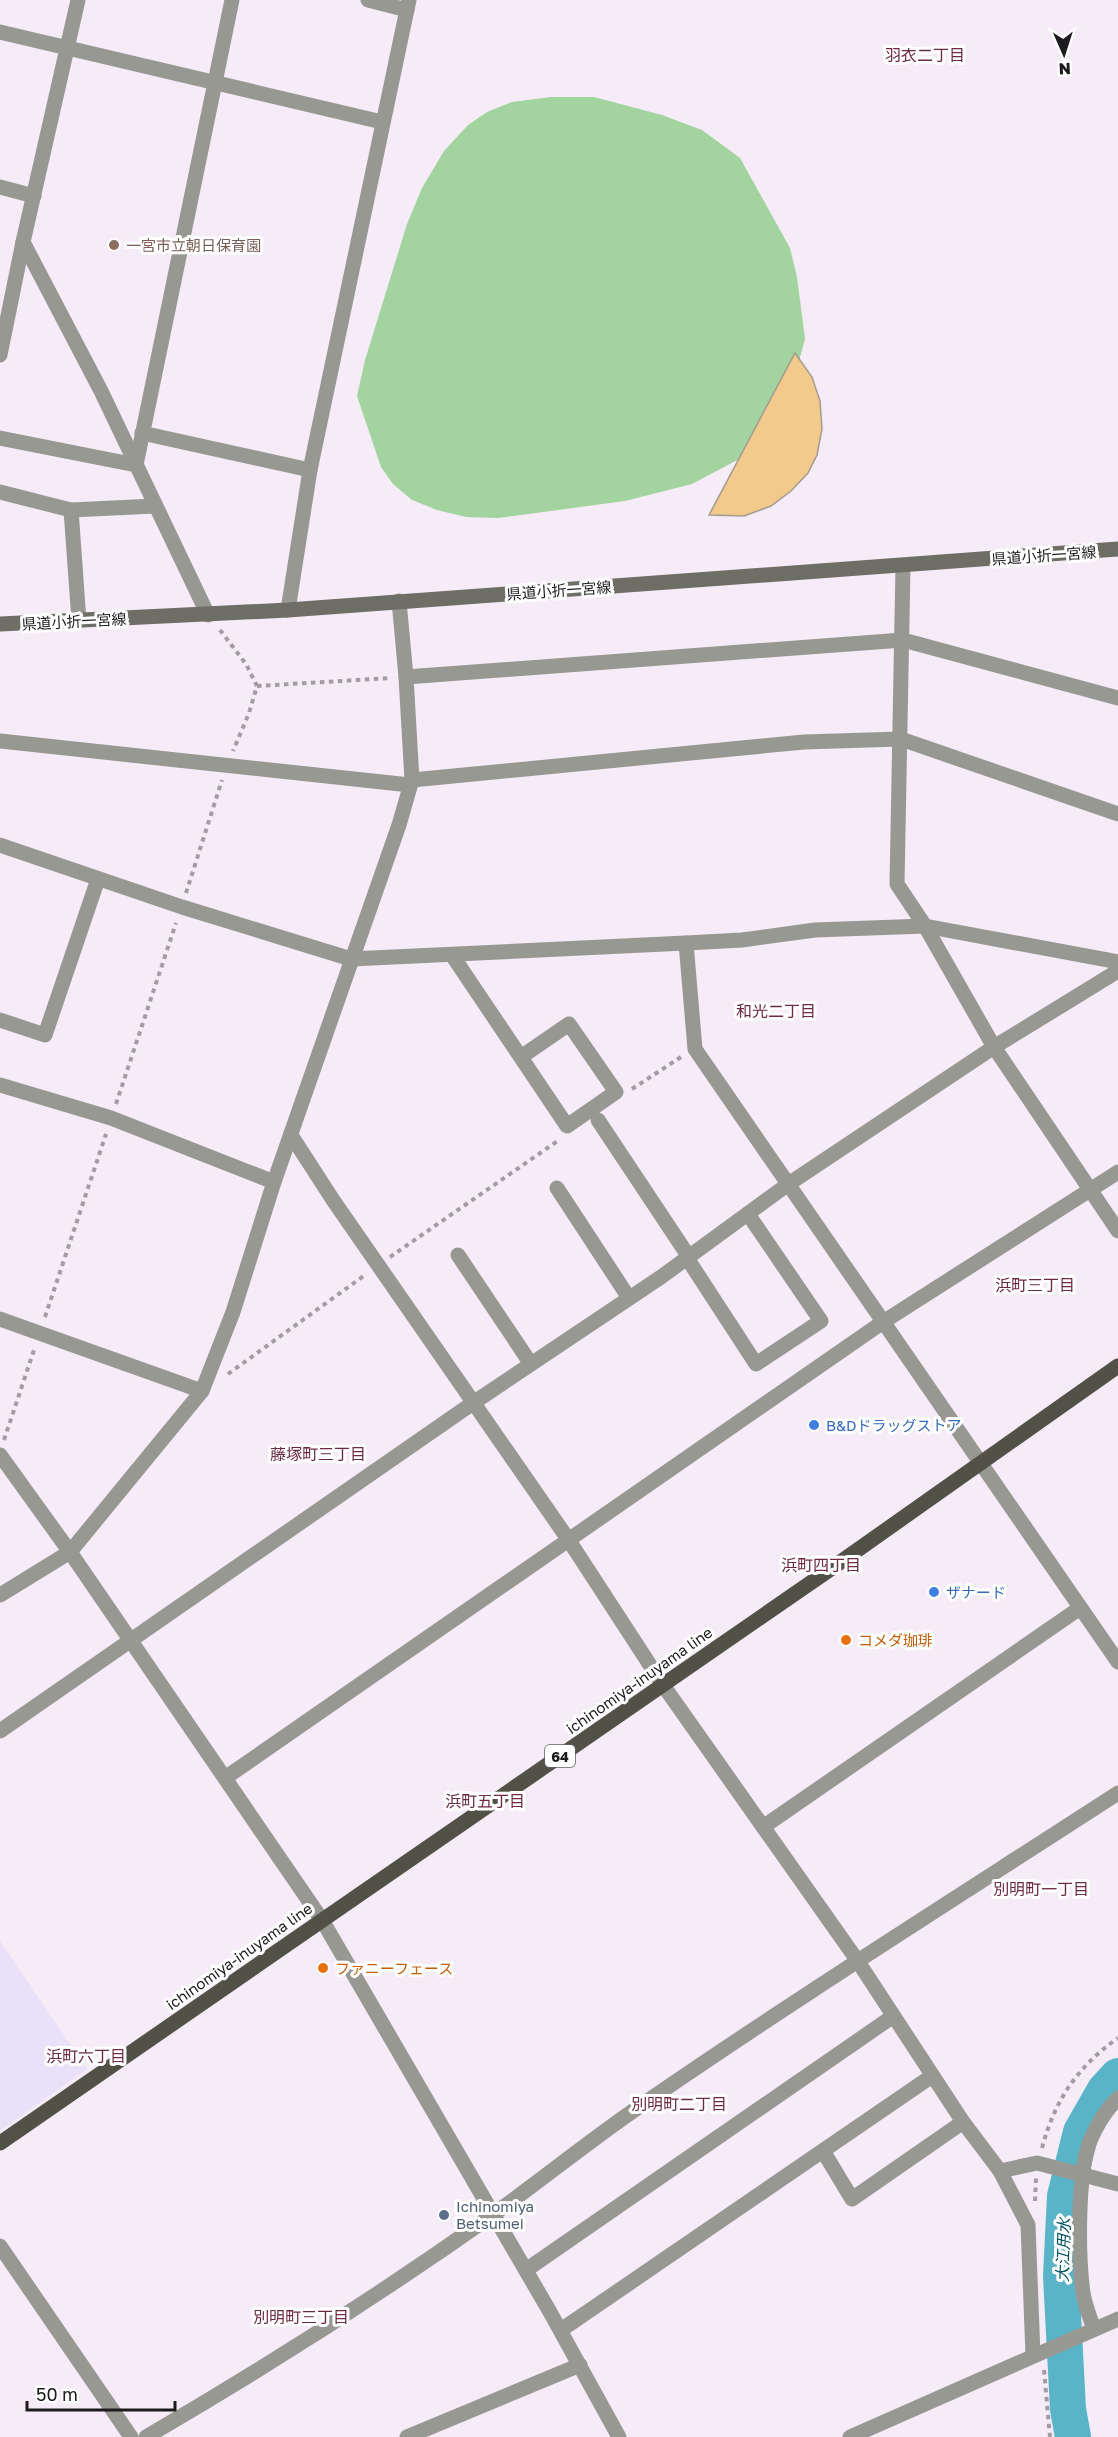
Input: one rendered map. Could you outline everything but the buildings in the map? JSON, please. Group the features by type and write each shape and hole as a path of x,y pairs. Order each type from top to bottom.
{"main road":[{"name":"県道小折一宮線","path":"0,624 288,610 1118,549"},
{"name":"ichinomiya-inuyama line","path":"0,2143 663,1685 1118,1366"}],"street":[{"path":"0,355 78,0"},
{"path":"136,465 232,0"},
{"path":"288,610 310,470 408,5 368,0"},
{"path":"0,32 382,122"},
{"path":"0,188 34,196"},
{"path":"23,242 101,391 208,615"},
{"path":"142,434 310,470"},
{"path":"0,438 136,465"},
{"path":"0,492 71,510 155,506"},
{"path":"71,510 79,621"},
{"path":"903,566 897,884 925,926 994,1047 1118,1232"},
{"path":"0,1595 70,1552 203,1389 232,1312 274,1182 399,825 411,783 406,677 399,601"},
{"path":"406,677 903,640 1118,698"},
{"path":"0,741 226,767 411,783 804,742 901,739 1118,814"},
{"path":"0,845 182,907 351,960 742,940 815,930 925,926 1118,962"},
{"path":"0,1020 45,1035 98,879"},
{"path":"686,943 695,1049 1118,1662"},
{"path":"452,955 567,1126 616,1092 569,1024 521,1057"},
{"path":"0,1731 688,1257 787,1185 994,1047 1118,971"},
{"path":"0,1085 111,1119 274,1182"},
{"path":"598,1120 756,1364 821,1321 748,1214"},
{"path":"291,1135 568,1539 663,1685 857,1960 892,2017 963,2122 1000,2171 1028,2225 1042,2352"},
{"path":"225,1778 883,1322 1118,1172"},
{"path":"557,1188 628,1298"},
{"path":"458,1255 531,1364"},
{"path":"0,1320 203,1389"},
{"path":"1,1451 129,1642 322,1920 561,2330 619,2437"},
{"path":"763,1827 1080,1608"},
{"path":"146,2437 359,2308 494,2214 630,2113 857,1960 1118,1793"},
{"path":"526,2270 892,2017"},
{"path":"561,2330 932,2076"},
{"path":"1091,2330 1083,2295 1080,2213 1082,2175 1090,2142 1105,2112 1118,2098"},
{"path":"823,2151 852,2199 963,2122"},
{"path":"1000,2171 1041,2165 1118,2184"},
{"path":"0,2246 130,2437"},
{"path":"850,2437 1118,2319"},
{"path":"416,2435 580,2365"}],"path":[{"path":"1,1451 182,907 226,767 249,713 257,687 246,664 208,615"},
{"path":"257,687 406,677"},
{"path":"630,1090 695,1049"},
{"path":"203,1389 215,1383 378,1265 561,1138"},
{"path":"1041,2165 1049,2121 1064,2092 1085,2066 1118,2038"},
{"path":"1042,2352 1050,2437"}],"shaded area":[{"path":"0,1941 87,2069 0,2131"}],"green space":[{"path":"551,97 594,97 662,115 702,130 740,158 790,248 797,277 805,339 796,372 747,455 692,484 625,501 498,518 466,517 437,510 412,500 393,484 381,467 357,396 365,360 407,224 422,188 444,151 468,125 487,112 512,102"}],"waterway":[{"name":"大江用水","path":"1073,2437 1068,2409 1061,2276 1065,2196 1081,2132 1105,2090 1118,2076"}],"place":[{"name":"一宮市立朝日保育園","path":"114,245"},
{"name":"B&Dドラッグストア","path":"814,1425"},
{"name":"ザナード","path":"934,1592"},
{"name":"コメダ珈琲","path":"846,1640"},
{"name":"ファニーフェース","path":"323,1968"},
{"name":"Ichinomiya Betsumei","path":"444,2215"}],"district":[{"name":"羽衣二丁目","path":"925,55"},
{"name":"和光二丁目","path":"776,1011"},
{"name":"浜町三丁目","path":"1035,1285"},
{"name":"藤塚町三丁目","path":"318,1454"},
{"name":"浜町四丁目","path":"821,1565"},
{"name":"浜町五丁目","path":"485,1801"},
{"name":"別明町一丁目","path":"1041,1889"},
{"name":"浜町六丁目","path":"86,2056"},
{"name":"別明町二丁目","path":"679,2104"},
{"name":"別明町三丁目","path":"301,2317"}]}
